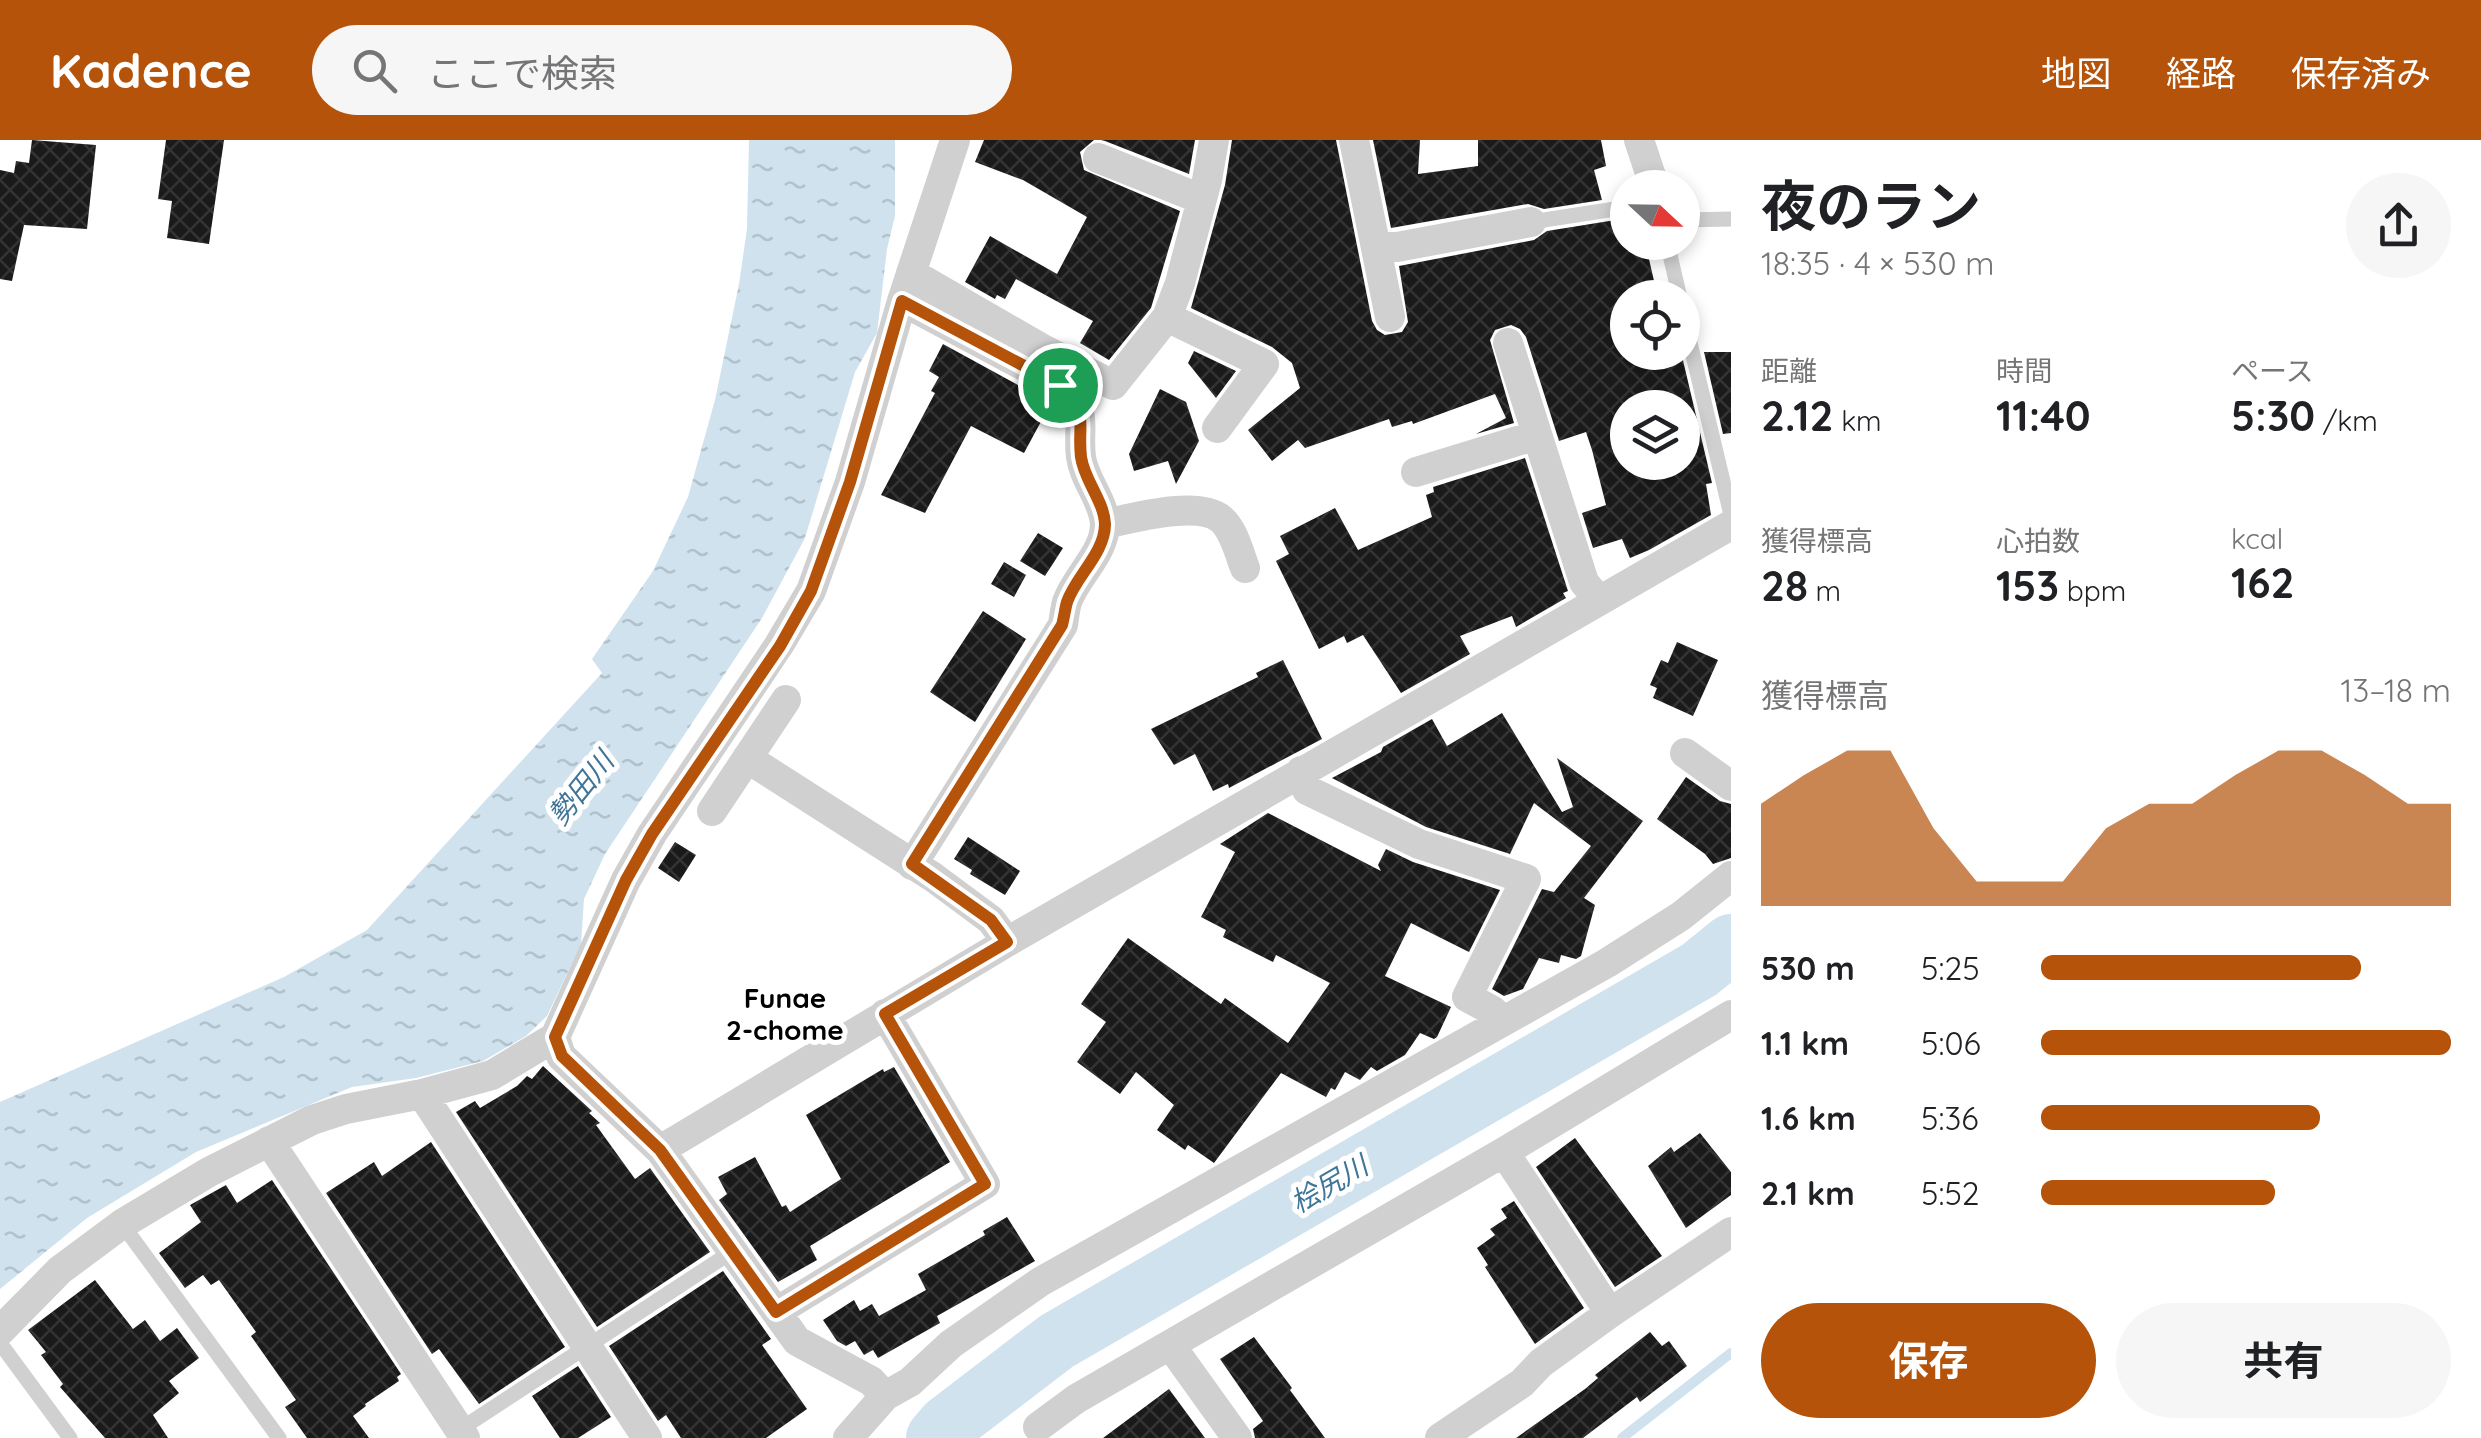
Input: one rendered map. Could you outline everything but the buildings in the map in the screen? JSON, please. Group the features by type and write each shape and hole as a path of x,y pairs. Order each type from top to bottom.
{"street":[{"path":"0,1331 60,1270 122,1224 209,1172 312,1120 346,1108 422,1094 492,1075 555,1037 626,880 652,834 780,646 811,591 850,482 955,140"},
{"path":"907,287 1113,385 1166,317 1180,283 1214,140"},
{"path":"1354,140 1390,317"},
{"path":"1639,140 1648,170"},
{"path":"1098,158 1200,200"},
{"path":"1376,246 1397,247 1532,222"},
{"path":"907,287 1069,394 1080,412 1081,458 1105,524 1100,544 1067,600 1062,625 912,864"},
{"path":"1166,317 1264,364 1217,428"},
{"path":"1508,342 1584,582 1599,601"},
{"path":"1416,472 1537,435"},
{"path":"1105,524 1198,510 1220,518 1232,535 1245,568"},
{"path":"660,1150 1007,942 1731,525"},
{"path":"712,811 786,700"},
{"path":"1684,754 1731,786"},
{"path":"747,758 912,864 991,920 1007,942"},
{"path":"1302,771 1308,790 1420,844 1526,879 1467,997 1493,1011 1503,1022"},
{"path":"848,1438 885,1396 910,1382 951,1344 1040,1282 1651,936 1731,876"},
{"path":"776,1312 985,1184 885,1014"},
{"path":"1036,1434 1076,1399 1504,1152 1731,1015"},
{"path":"555,1037 562,1056 660,1150 797,1341 871,1381 885,1396"},
{"path":"422,1094 646,1438"},
{"path":"269,1141 457,1435"},
{"path":"1504,1152 1610,1314"},
{"path":"1440,1438 1731,1232"},
{"path":"1171,1346 1237,1438"}],"lane":[{"path":"1532,222 1610,212"},
{"path":"1700,220 1731,219"},
{"path":"1697,370 1731,515"},
{"path":"122,1224 279,1438"},
{"path":"457,1435 733,1251"},
{"path":"0,1343 70,1438"}],"water":[{"name":"勢田川","path":"749,140 895,140 895,216 877,333 855,372 805,538 762,618 605,854 584,899 581,944 547,1016 526,1036 483,1061 416,1078 352,1087 196,1152 87,1218 0,1289 0,1102 284,977 367,930 602,673 592,659 653,571 688,497 715,400 747,229"}],"waterway":[{"name":"桧尻川","path":"936,1438 947,1425 1057,1341 1699,970 1731,944"},
{"path":"1622,1438 1731,1353"}],"district":[{"name":"Funae 2-chome","path":"785,1014"}],"route":[{"path":"902,301 1060,385 1080,412 1081,458 1105,524 1100,544 1067,600 1062,625 912,864 991,920 1007,942 885,1014 985,1184 776,1312 660,1150 562,1056 555,1037 626,880 652,834 780,646 811,591 850,482 902,301"}]}
